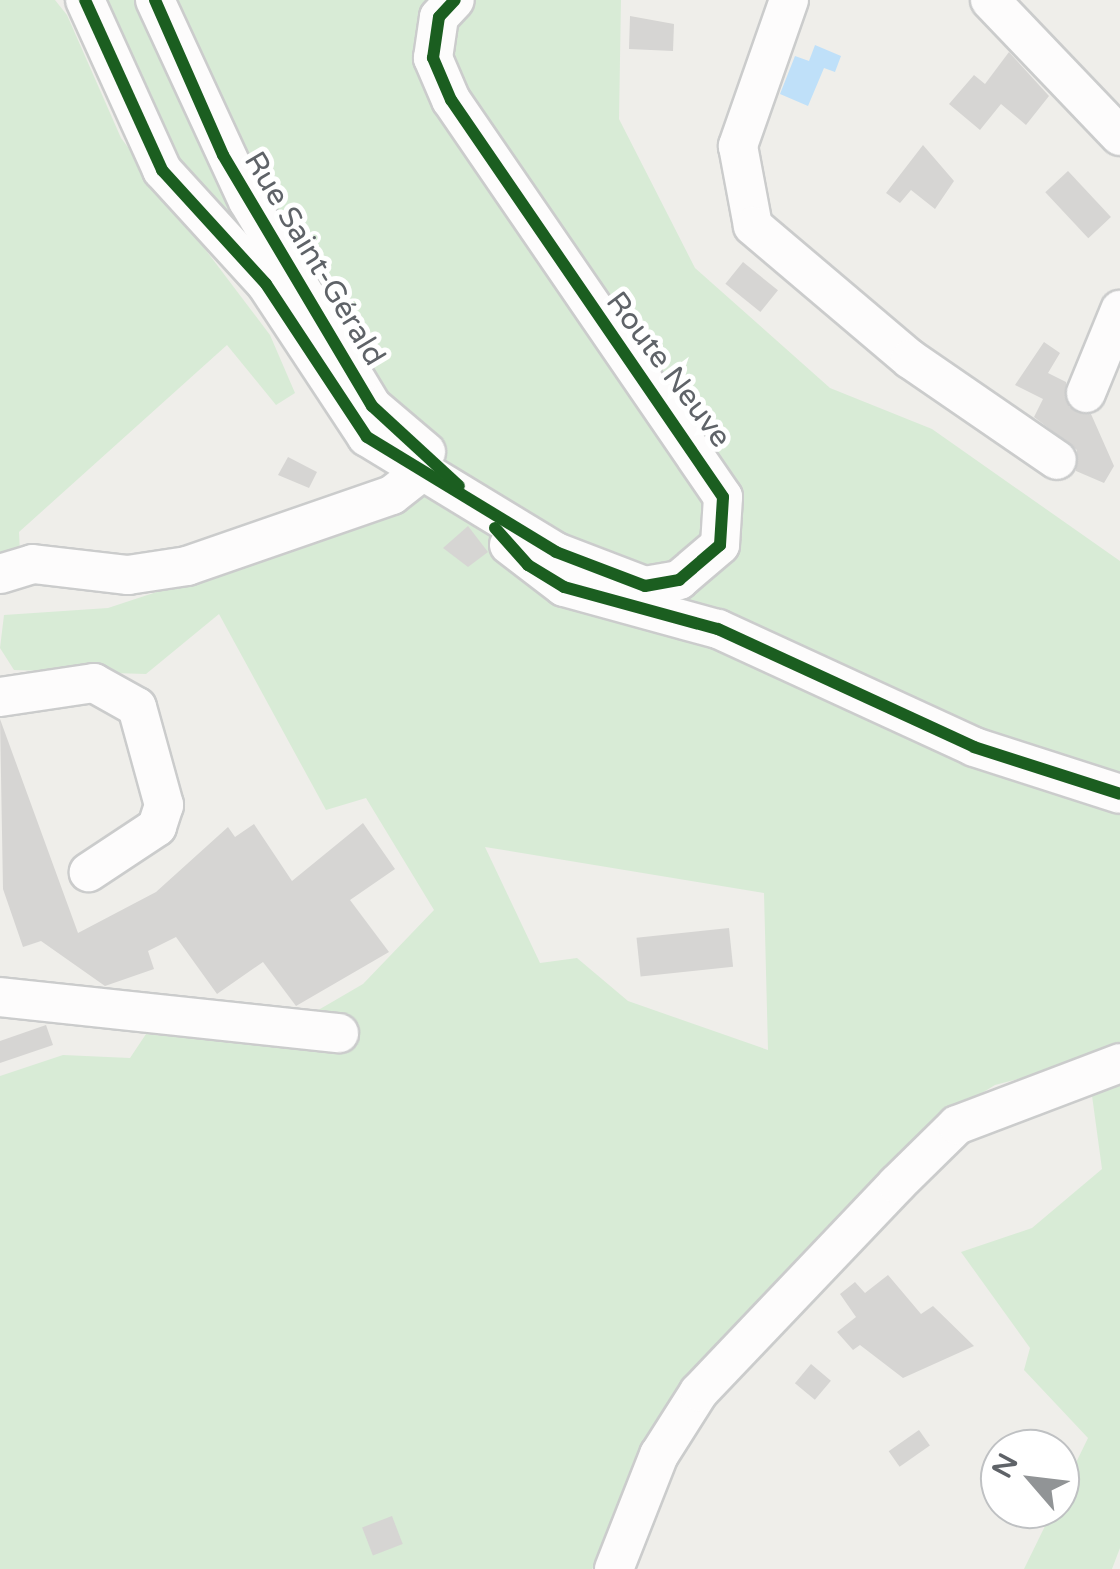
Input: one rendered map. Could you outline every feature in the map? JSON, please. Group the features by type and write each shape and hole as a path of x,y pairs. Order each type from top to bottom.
{"street":[{"name":"Route Neuve","path":"85,0 162,170 266,284 355,424 420,474 556,552 645,586 698,572 720,545 726,520 701,454 451,100 433,58 438,17 454,0"},
{"name":"Rue Saint-Gérald","path":"155,0 223,156 372,406 479,508"},
{"path":"789,0 738,146 752,226 910,360 1056,460"},
{"path":"990,0 1120,136"},
{"path":"1086,393 1120,310"},
{"path":"0,574 33,564 128,574 187,566 392,495 420,474"},
{"path":"479,508 528,566 564,587 718,629 974,747 1120,794"},
{"path":"0,697 94,683 137,707 164,805 157,828 89,872"},
{"path":"0,998 339,1033"},
{"path":"614,1569 659,1456 699,1392 896,1184 957,1125 1120,1063"}],"green space":[{"path":"0,0 55,0 67,15 121,138 270,335 295,393 276,405 227,345 19,532 20,553 0,558"},
{"path":"99,0 621,0 619,119 695,268 830,388 932,429 1120,561 1120,1052 995,1085 943,1117 870,1187 592,1569 0,1569 0,1076 63,1055 130,1058 146,1034 296,1049 308,1016 363,984 434,910 366,798 326,810 219,614 146,674 14,670 0,648 4,615 108,608 281,551 422,497 446,462 374,410 184,173","holes":["485,847 764,893 768,1050 628,1001 577,958 540,963"]},
{"path":"1120,1075 1120,1548 1112,1569 1024,1569 1044,1529 1080,1529 1080,1454 1088,1438 1024,1370 1030,1348 961,1252 1032,1228 1102,1169 1090,1081"}],"water":[{"path":"815,45 841,56 835,72 824,68 808,106 780,94 795,56 809,61"}],"building":[{"path":"630,16 674,24 673,51 629,49"},
{"path":"1009,52 1049,96 1026,125 1001,104 980,130 949,104 974,75 985,84"},
{"path":"923,145 954,181 935,209 911,190 900,203 886,193"},
{"path":"1068,171 1111,217 1088,238 1045,192"},
{"path":"743,262 778,290 760,312 725,284"},
{"path":"1044,342 1060,353 1048,373 1066,382 1069,407 1091,414 1114,466 1104,483 1076,471 1077,450 1034,417 1043,399 1015,385"},
{"path":"288,457 317,472 309,488 278,475"},
{"path":"468,526 488,552 468,567 443,548"},
{"path":"0,719 78,933 156,892 228,827 235,837 254,824 292,881 363,823 395,869 350,900 389,952 296,1006 263,962 217,994 176,937 148,951 154,969 105,986 41,941 23,947 3,889"},
{"path":"729,928 733,967 641,977 637,938"},
{"path":"46,1025 53,1045 0,1063 0,1041"},
{"path":"888,1275 921,1314 933,1306 974,1346 903,1378 860,1345 853,1350 837,1332 856,1317 840,1294 855,1282 865,1293"},
{"path":"811,1364 831,1381 815,1400 795,1383"},
{"path":"919,1430 930,1446 900,1467 889,1451"},
{"path":"392,1516 403,1544 373,1555 362,1527"}],"cycle path":[{"path":"85,0 162,170 266,284 367,437 556,552 645,586 679,580 720,545 723,497 451,100 433,58 439,17 455,0"},
{"path":"155,0 223,155 372,406 459,486"},
{"path":"495,528 528,565 564,587 718,629 974,747 1120,794"}]}
